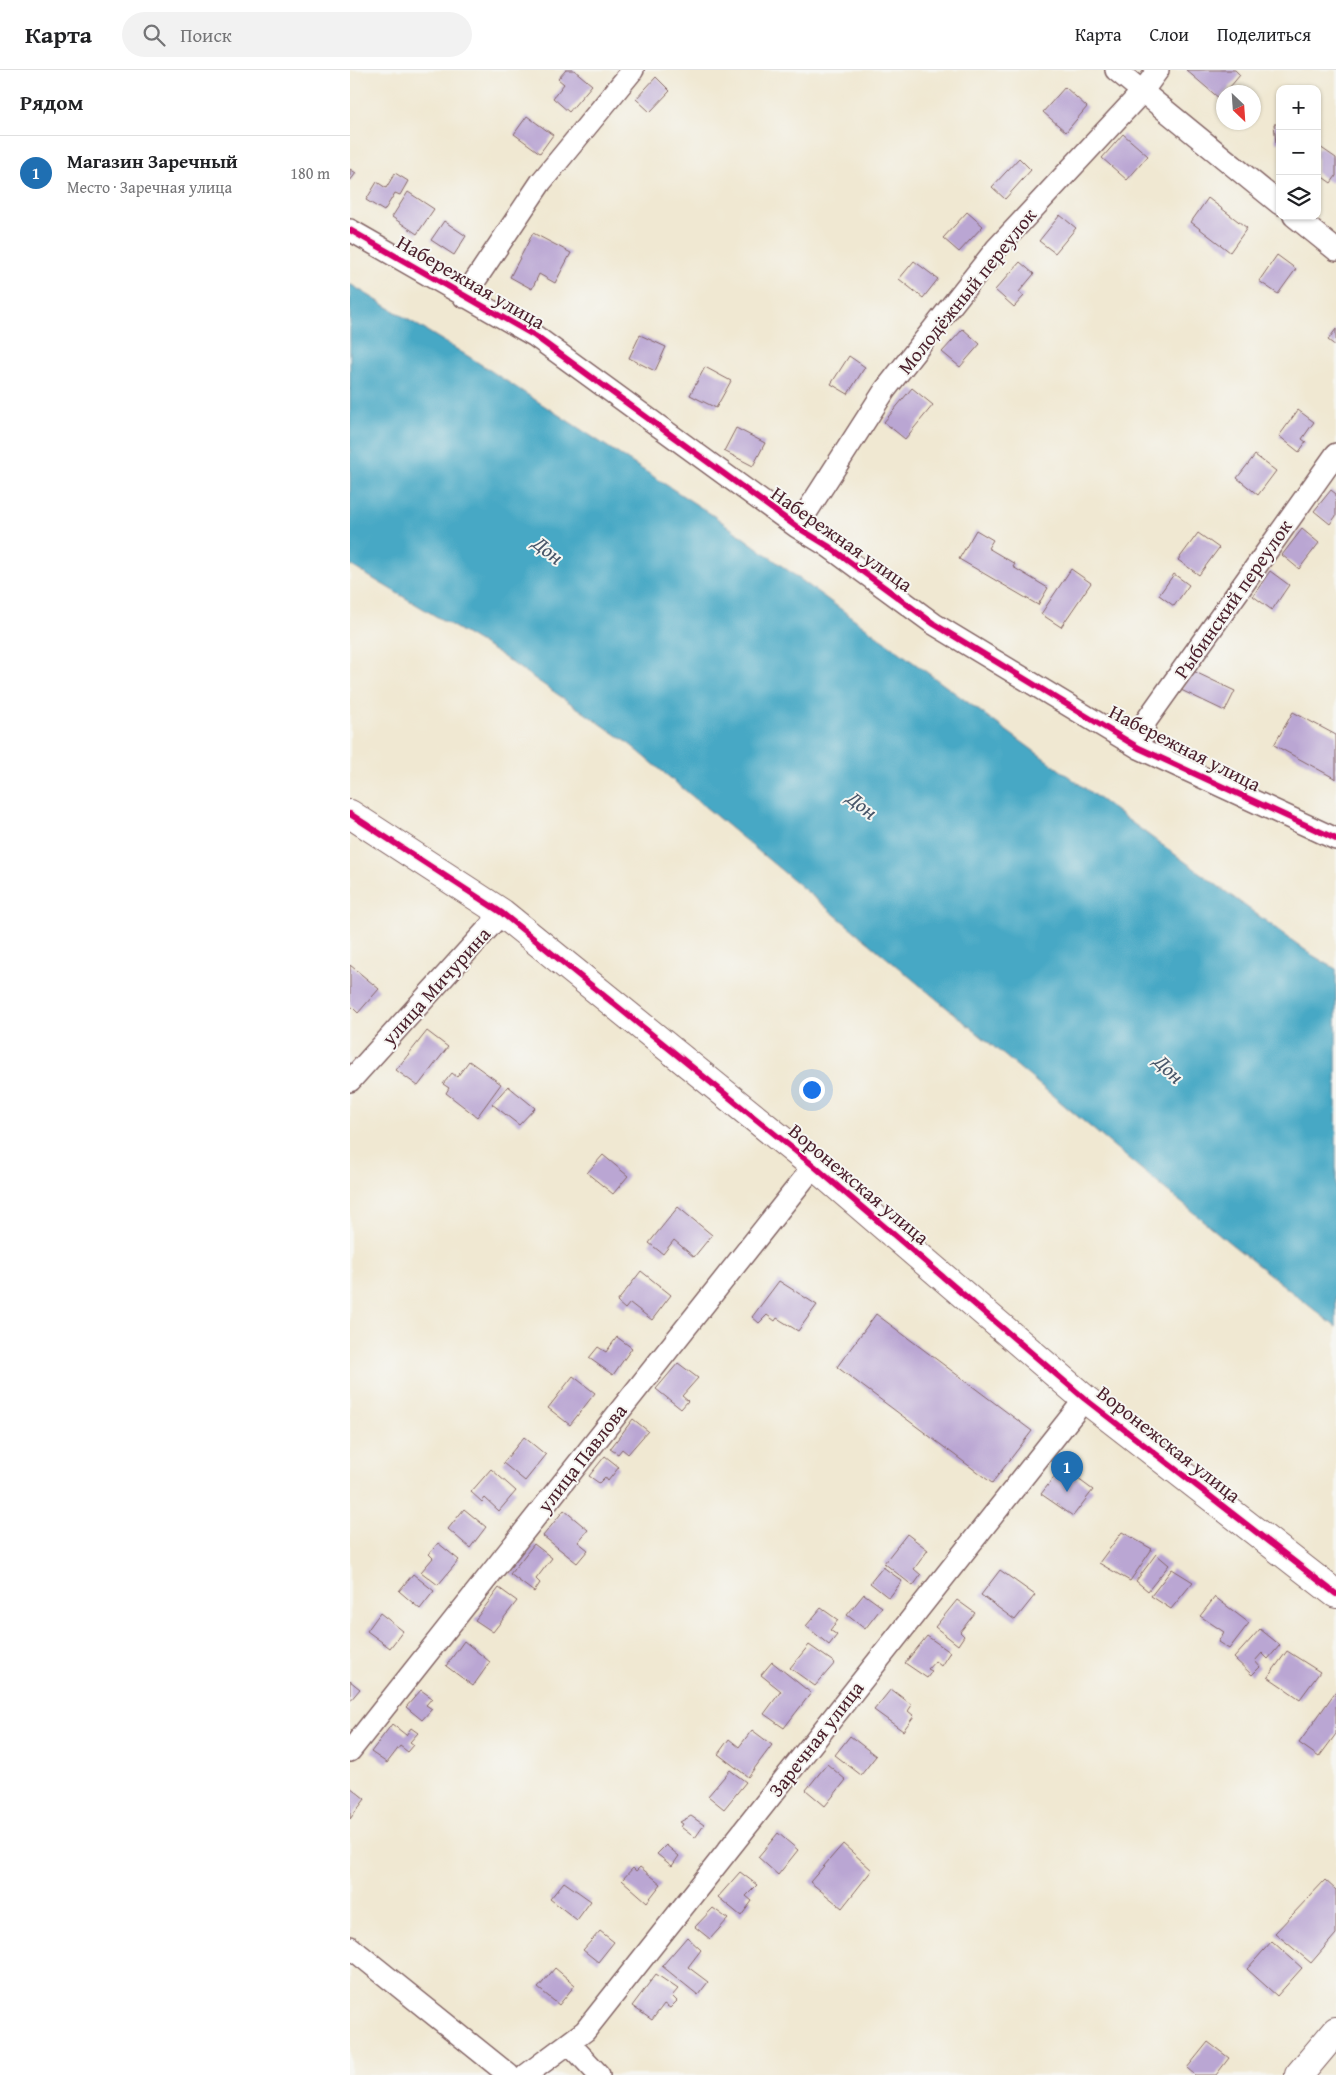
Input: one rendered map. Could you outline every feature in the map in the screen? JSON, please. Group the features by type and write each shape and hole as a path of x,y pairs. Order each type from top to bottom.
{"street":[{"path":"464,297 541,182 632,70"},
{"path":"1116,70 1276,201"},
{"name":"Молодёжный переулок","path":"797,527 886,390 996,249 1142,92 1158,70"},
{"path":"1299,220 1336,250"},
{"name":"Набережная улица","path":"350,230 535,336 797,527 828,546 934,624 1139,748 1336,839"},
{"name":"Рыбинский переулок","path":"1139,748 1146,721 1336,454"},
{"name":"Воронежская улица","path":"350,814 502,913 814,1166 1085,1399 1336,1594"},
{"name":"улица Мичурина","path":"350,1081 502,913"},
{"name":"улица Павлова","path":"350,1751 814,1166"},
{"name":"Заречная улица","path":"531,2070 586,2031 1085,1399"},
{"path":"350,1947 509,2075"},
{"path":"1299,2075 1336,2031"},
{"path":"569,2042 599,2075"}],"water":[{"name":"Дон","path":"350,284 471,358 714,516 1312,955 1336,969 1336,1327 1230,1243 627,742 496,652 350,565"}],"building":[{"path":"566,70 574,70 592,85 569,112 553,98 564,84 558,79"},
{"path":"1186,70 1235,70 1240,75 1232,85 1216,85 1216,96"},
{"path":"656,77 670,91 650,112 636,99"},
{"path":"1065,87 1087,107 1066,132 1043,112"},
{"path":"527,116 553,135 540,153 514,134"},
{"path":"1274,124 1276,124 1276,143"},
{"path":"1123,134 1148,156 1127,180 1102,158"},
{"path":"1321,148 1336,158 1336,176 1331,183 1321,176"},
{"path":"1019,158 1031,170 1005,199 992,187"},
{"path":"350,169 356,173 350,181"},
{"path":"395,173 408,181 400,195 395,193 384,211 366,200 377,182 386,188"},
{"path":"408,192 434,209 417,234 392,217"},
{"path":"1208,198 1247,228 1230,252 1191,222"},
{"path":"967,212 983,226 959,252 943,238"},
{"path":"1060,215 1076,228 1055,253 1039,241"},
{"path":"444,221 466,236 454,255 431,240"},
{"path":"533,233 571,253 555,283 539,274 532,289 510,277"},
{"path":"1277,255 1296,269 1278,294 1259,281"},
{"path":"914,261 938,279 923,298 899,279"},
{"path":"1020,262 1034,274 1019,292 1024,296 1014,307 995,290"},
{"path":"963,329 980,344 960,367 942,352"},
{"path":"1336,329 1336,346 1328,340"},
{"path":"640,335 666,347 655,371 629,358"},
{"path":"849,356 865,367 848,394 831,384"},
{"path":"705,367 731,381 716,408 690,395"},
{"path":"912,388 933,405 905,439 884,422"},
{"path":"1298,410 1314,422 1302,439 1306,442 1299,452 1279,436"},
{"path":"736,428 765,443 753,466 724,451"},
{"path":"1255,455 1276,471 1258,495 1237,478"},
{"path":"1331,490 1336,494 1336,516 1330,524 1314,511"},
{"path":"1302,529 1319,543 1299,569 1282,555"},
{"path":"976,530 993,540 988,548 1015,564 1013,567 1048,588 1038,605 959,559"},
{"path":"1198,533 1219,548 1199,575 1178,560"},
{"path":"1071,569 1091,583 1061,627 1041,614"},
{"path":"1270,571 1289,585 1272,610 1253,596"},
{"path":"1174,574 1189,585 1174,606 1159,595"},
{"path":"1191,670 1235,691 1225,711 1181,690"},
{"path":"1293,712 1336,735 1336,779 1274,745"},
{"path":"350,965 379,989 358,1013 350,1005"},
{"path":"427,1031 448,1047 418,1086 396,1070"},
{"path":"469,1061 501,1084 477,1117 446,1093 449,1088 443,1084 452,1073 457,1077"},
{"path":"508,1086 535,1108 519,1125 492,1104"},
{"path":"603,1155 628,1176 613,1194 587,1173"},
{"path":"678,1207 712,1235 694,1257 674,1240 663,1254 649,1243"},
{"path":"641,1271 671,1295 652,1320 630,1303 625,1309 617,1302"},
{"path":"779,1281 817,1305 798,1331 777,1318 775,1321 767,1315 759,1323 752,1317"},
{"path":"876,1314 1032,1431 992,1483 837,1367"},
{"path":"617,1337 632,1348 613,1375 589,1358 598,1347 606,1352"},
{"path":"678,1363 698,1378 682,1396 688,1401 681,1409 656,1389"},
{"path":"573,1376 595,1393 570,1425 548,1408"},
{"path":"633,1419 648,1431 628,1454 622,1449 618,1454 610,1449"},
{"path":"524,1437 546,1455 525,1481 503,1463"},
{"path":"605,1456 619,1467 608,1481 605,1477 599,1483 589,1476"},
{"path":"1062,1467 1093,1490 1073,1516 1041,1494"},
{"path":"491,1469 516,1491 499,1511 485,1498 482,1502 471,1492"},
{"path":"464,1509 486,1527 470,1548 448,1529"},
{"path":"564,1510 588,1530 578,1542 588,1550 577,1563 543,1536"},
{"path":"1122,1532 1152,1549 1130,1581 1099,1563"},
{"path":"907,1534 928,1550 914,1569 921,1575 913,1586 884,1563"},
{"path":"438,1543 459,1560 438,1585 421,1572 433,1558 429,1554"},
{"path":"534,1544 552,1558 536,1579 540,1583 534,1592 510,1574"},
{"path":"1156,1554 1169,1565 1148,1591 1136,1581"},
{"path":"883,1567 902,1581 889,1598 870,1583"},
{"path":"1172,1569 1193,1582 1171,1609 1151,1596"},
{"path":"1000,1570 1035,1595 1015,1620 981,1595"},
{"path":"413,1574 434,1591 420,1609 399,1591"},
{"path":"499,1588 517,1601 493,1632 475,1620"},
{"path":"864,1594 882,1607 865,1629 847,1615"},
{"path":"1215,1597 1249,1623 1229,1649 1218,1642 1224,1632 1200,1616"},
{"path":"957,1600 975,1613 960,1632 964,1636 958,1645 935,1627"},
{"path":"821,1608 838,1620 830,1630 837,1635 829,1645 806,1626"},
{"path":"380,1613 403,1631 390,1648 367,1631"},
{"path":"1260,1629 1280,1645 1268,1659 1262,1653 1255,1661 1260,1667 1252,1675 1234,1658"},
{"path":"927,1636 950,1652 941,1666 935,1661 928,1669 932,1671 927,1678 905,1663"},
{"path":"464,1641 490,1662 473,1686 446,1666"},
{"path":"809,1645 835,1663 815,1686 790,1668"},
{"path":"1287,1651 1320,1672 1300,1699 1268,1677"},
{"path":"772,1662 811,1693 784,1728 764,1714 781,1691 761,1675"},
{"path":"350,1681 360,1689 350,1701"},
{"path":"891,1689 912,1705 908,1711 914,1716 903,1731 874,1710"},
{"path":"421,1690 432,1698 426,1705 432,1709 422,1720 406,1707"},
{"path":"1336,1691 1336,1734 1319,1757 1299,1743"},
{"path":"392,1724 406,1735 411,1728 418,1733 410,1742 414,1745 408,1752 400,1746 387,1763 371,1752"},
{"path":"752,1730 772,1745 748,1777 718,1754 729,1739 739,1747"},
{"path":"850,1736 876,1756 861,1775 835,1755"},
{"path":"827,1764 846,1780 825,1806 806,1790"},
{"path":"730,1770 746,1782 724,1809 708,1796"},
{"path":"350,1787 365,1799 350,1819"},
{"path":"691,1816 704,1825 695,1838 681,1827 683,1824 680,1822"},
{"path":"778,1833 798,1850 778,1875 758,1857"},
{"path":"843,1844 872,1870 842,1908 810,1882"},
{"path":"666,1845 679,1856 672,1866 657,1854"},
{"path":"640,1867 661,1884 647,1902 622,1880 633,1868 636,1871"},
{"path":"740,1872 757,1885 746,1896 752,1901 741,1916 718,1897"},
{"path":"1325,1880 1336,1890 1336,1934 1311,1963 1275,1933"},
{"path":"564,1882 591,1901 577,1920 550,1899"},
{"path":"713,1908 728,1919 710,1939 695,1927"},
{"path":"600,1931 614,1942 598,1962 583,1950"},
{"path":"687,1937 701,1950 688,1967 708,1982 698,1995 662,1966"},
{"path":"1272,1941 1302,1968 1277,1996 1247,1969"},
{"path":"555,1968 575,1985 559,2005 538,1988"},
{"path":"656,1974 678,1989 672,1996 677,2001 670,2008 664,2004 652,2020 632,2006"},
{"path":"1208,2042 1229,2058 1216,2075 1195,2075 1187,2068"}],"cycle path":[{"path":"350,230 535,336 797,527 828,546 934,624 1139,748 1336,839"},
{"path":"350,814 502,913 814,1166 1085,1399 1336,1594"}],"place":[{"name":"Магазин Заречный","path":"1067,1492"}]}
